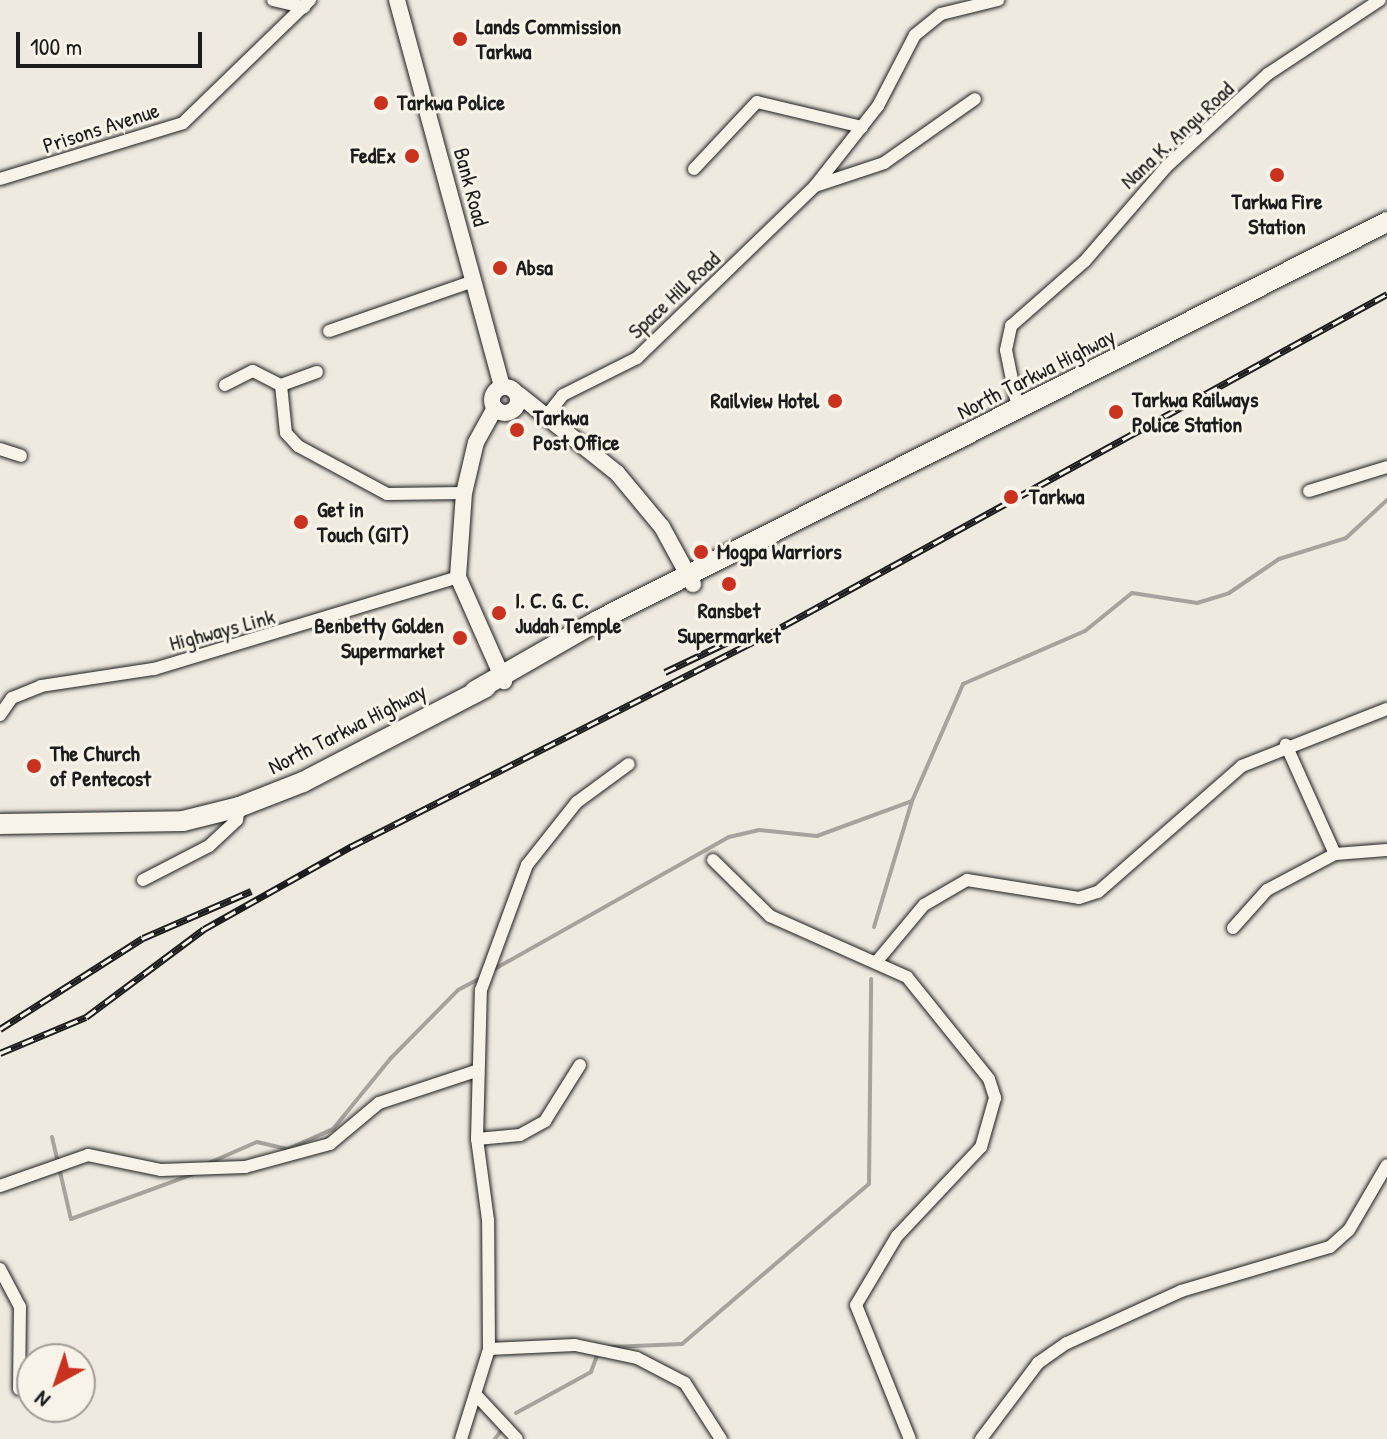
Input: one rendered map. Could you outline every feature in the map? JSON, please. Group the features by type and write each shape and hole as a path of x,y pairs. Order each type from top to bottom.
{"main road":[{"name":"North Tarkwa Highway","path":"0,824 183,821 239,807 303,782 1018,409 1387,222"}],"street":[{"path":"273,0 307,4"},
{"name":"Bank Road","path":"397,0 502,386"},
{"name":"Space Hill Road","path":"548,414 563,395 637,358 815,186 862,127 915,35 941,14 998,0"},
{"name":"Nana K. Angu Road","path":"1018,409 1006,350 1011,326 1268,74 1380,0"},
{"name":"Prisons Avenue","path":"0,179 183,123 307,4"},
{"path":"815,186 884,163 975,99"},
{"path":"694,169 757,102 862,127"},
{"path":"329,331 473,281"},
{"path":"225,385 253,371 281,385 317,372"},
{"path":"281,385 286,433 331,470 387,494 464,493"},
{"path":"502,676 458,577 464,493 476,442 495,408 492,398 502,386 548,414 639,497 696,576"},
{"path":"495,408 513,411 518,394"},
{"path":"0,449 21,456"},
{"path":"1309,491 1387,467"},
{"name":"Highways Link","path":"0,715 12,698 41,686 154,669 458,577"},
{"path":"878,960 924,905 967,880 1079,898 1098,892 1202,795 1286,745 1387,709"},
{"path":"1286,745 1335,854"},
{"path":"461,1439 478,1397 489,1349 488,1234 477,1139 476,1071 481,990 514,888 558,822 629,764"},
{"path":"143,880 209,846 237,820 239,807"},
{"path":"1233,928 1267,890 1335,854 1387,850"},
{"path":"713,860 770,916 878,960 922,991 974,1054 995,1098 981,1147 897,1236 856,1305 910,1439"},
{"path":"477,1139 520,1135 545,1121 580,1065"},
{"path":"0,1186 88,1155 161,1170 245,1167 330,1144 379,1103 476,1071"},
{"path":"981,1439 1038,1363 1067,1343 1181,1291 1330,1247 1349,1230 1387,1165"},
{"path":"0,1269 20,1307 20,1343"},
{"path":"489,1349 575,1345 637,1358 685,1383 721,1439"},
{"path":"478,1397 517,1439"}],"waterway":[{"path":"874,927 912,801 963,684 1085,631 1132,593 1197,603 1229,593 1279,559 1346,538 1387,500"},
{"path":"491,971 729,837 759,830 817,836 912,801"},
{"path":"202,1166 257,1142 288,1149 333,1129 391,1058 458,990 484,976"},
{"path":"611,1347 682,1344 869,1184 871,979"},
{"path":"52,1137 71,1219 196,1173"},
{"path":"516,1413 591,1372 598,1353"},
{"path":"495,1439 501,1431"}],"railway":[{"path":"0,1053 86,1017 204,929 352,846 765,636 1387,294"},
{"path":"665,672 730,641"},
{"path":"0,1029 143,938 251,891"}],"place":[{"name":"Lands Commission Tarkwa","path":"460,39"},
{"name":"Tarkwa Police","path":"381,103"},
{"name":"FedEx","path":"412,156"},
{"name":"Tarkwa Fire Station","path":"1277,175"},
{"name":"Absa","path":"500,268"},
{"name":"Railview Hotel","path":"835,401"},
{"name":"Tarkwa Railways Police Station","path":"1116,412"},
{"name":"Tarkwa Post Office","path":"517,430"},
{"name":"Tarkwa","path":"1011,497"},
{"name":"Get in Touch (GIT)","path":"301,522"},
{"name":"Mogpa Warriors","path":"701,552"},
{"name":"Ransbet Supermarket","path":"729,584"},
{"name":"I. C. G. C. Judah Temple","path":"499,613"},
{"name":"Benbetty Golden Supermarket","path":"460,638"},
{"name":"The Church of Pentecost","path":"34,766"}]}
